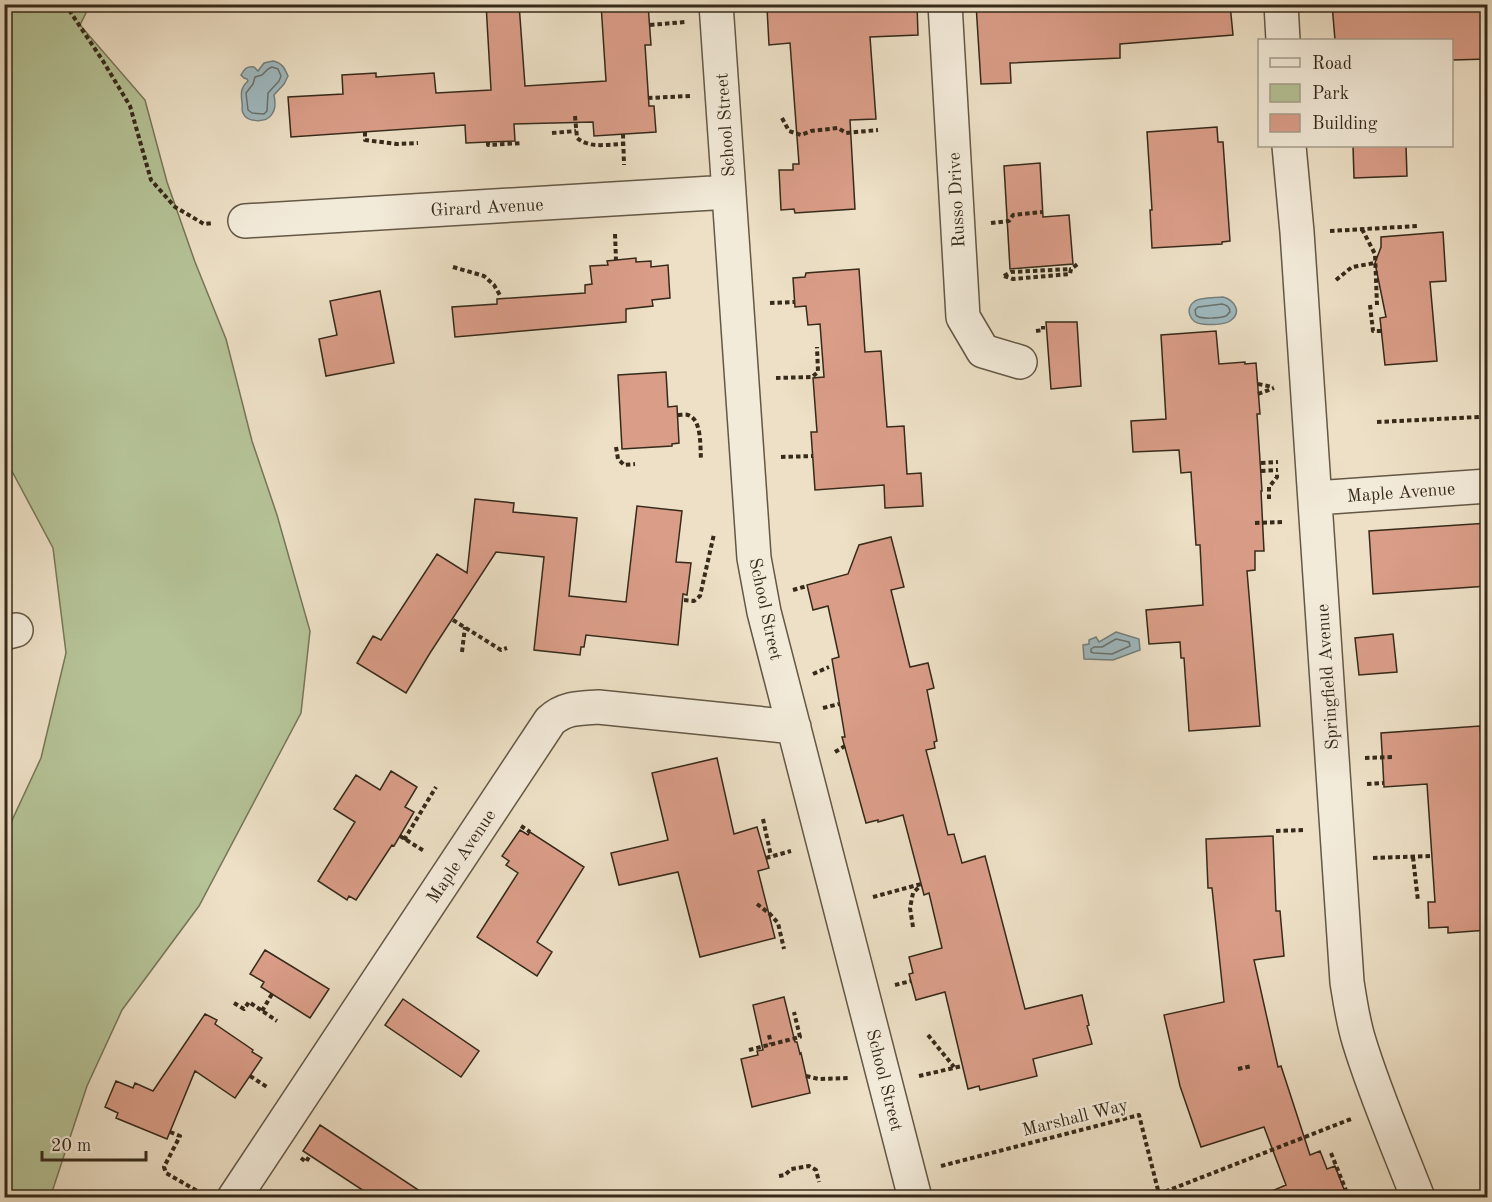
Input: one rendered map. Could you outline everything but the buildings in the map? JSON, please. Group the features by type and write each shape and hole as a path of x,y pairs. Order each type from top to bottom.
{"street":[{"name":"School Street","path":"716,4 754,558 764,612 915,1197"},
{"name":"Russo Drive","path":"945,4 963,317 983,351 1020,362"},
{"path":"1281,4 1283,39"},
{"name":"Springfield Avenue","path":"1289,147 1347,982 1358,1039 1418,1197"},
{"name":"Girard Avenue","path":"245,221 729,192"},
{"name":"Maple Avenue","path":"1315,498 1488,486"},
{"name":"Maple Avenue","path":"234,1197 550,721 575,708 598,707 794,727"}],"path":[{"path":"65,4 130,106 151,180 175,207 204,224 245,221"},
{"path":"775,4 775,10"},
{"path":"575,116 578,138 583,143 623,144"},
{"path":"782,118 789,131 801,135 811,131 838,128 846,133 878,130"},
{"path":"552,133 576,131"},
{"path":"364,132 365,140 397,144 418,143"},
{"path":"488,142 488,145 522,143"},
{"path":"957,226 1009,221 1013,215 1042,213"},
{"path":"1296,234 1418,226"},
{"path":"1362,229 1375,254 1377,305"},
{"path":"1071,269 1011,272 1004,276 1013,279 1070,274 1071,269 1079,263"},
{"path":"1331,288 1336,279 1352,267 1375,263"},
{"path":"453,267 483,276 494,285 501,297"},
{"path":"1370,305 1373,331 1382,331"},
{"path":"742,379 812,376 818,372 817,347"},
{"path":"1258,384 1275,387 1258,394"},
{"path":"678,415 689,415 695,421 699,431 701,459"},
{"path":"1377,422 1479,417"},
{"path":"615,447 618,459 624,465 634,464"},
{"path":"1269,499 1269,487 1277,477 1278,470"},
{"path":"1255,523 1281,522"},
{"path":"684,600 694,601 700,596 714,534"},
{"path":"453,620 501,650 507,648"},
{"path":"462,652 465,627"},
{"path":"1356,759 1394,757"},
{"path":"404,840 436,787"},
{"path":"763,819 768,857 786,853"},
{"path":"1339,860 1432,856"},
{"path":"1413,857 1418,902"},
{"path":"840,905 921,884 913,893 910,908 914,927"},
{"path":"758,904 778,923 784,949"},
{"path":"262,1011 272,994"},
{"path":"234,1003 244,1009 249,1002 278,1021"},
{"path":"749,1050 800,1037 794,1012"},
{"path":"769,1035 771,1044"},
{"path":"927,1035 954,1068"},
{"path":"806,1076 884,1078 962,1066"},
{"path":"1238,1069 1252,1066"},
{"name":"Marshall Way","path":"966,1159 1139,1115 1159,1194 1332,1126"},
{"path":"170,1132 180,1136 164,1167 166,1173 209,1197"},
{"path":"1331,1153 1349,1197"},
{"path":"779,1176 785,1175 790,1169 809,1166 816,1170 819,1182"}],"green space":[{"path":"5,4 90,5 80,25 145,100 167,182 195,262 226,339 252,441 277,515 310,631 301,713 199,906 122,1010 87,1086 50,1198 4,1197 5,833 41,758 66,653 53,548 5,455"}],"water":[{"path":"273,61 282,66 288,76 274,95 275,104 269,117 262,120 249,119 242,111 241,94 248,81 241,75 248,68 254,67 258,71 264,63"},
{"path":"1223,297 1236,307 1234,318 1221,324 1194,321 1189,312 1195,301"},
{"path":"1116,632 1139,639 1140,650 1113,660 1084,659 1083,645 1089,644 1089,640 1096,637 1099,642"}]}
